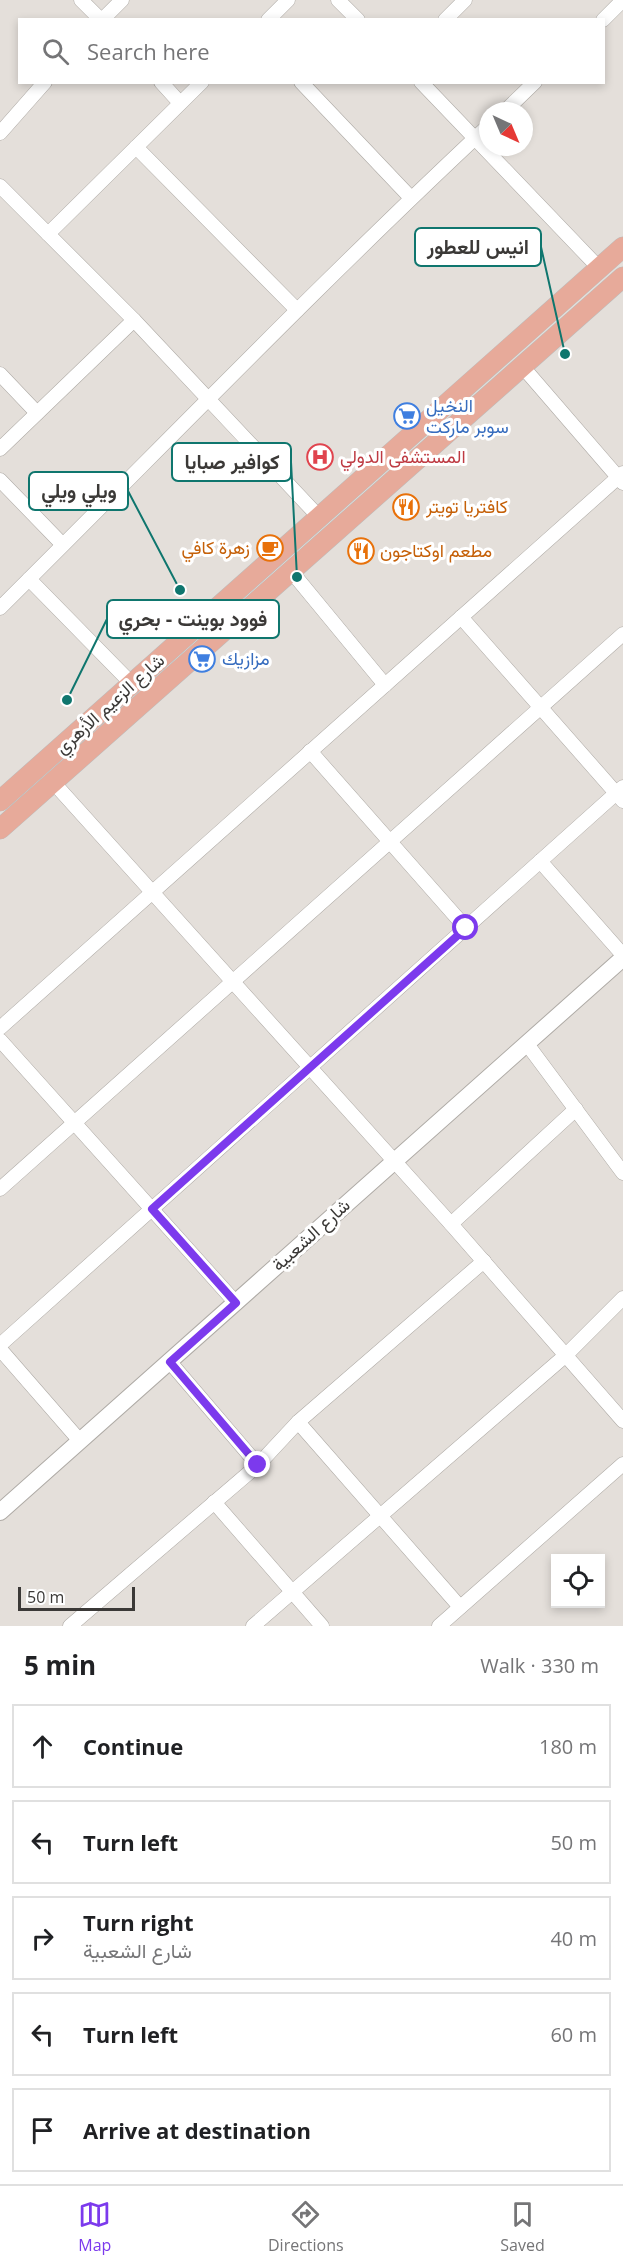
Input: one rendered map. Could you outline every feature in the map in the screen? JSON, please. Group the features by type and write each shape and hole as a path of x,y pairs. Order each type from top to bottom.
{"main road":[{"name":"شارع الزعيم الأزهري","path":"3,794 132,684 623,247"},
{"name":"شارع الزعيم الأزهري","path":"0,829 623,277"}],"street":[{"path":"81,0 99,18"},
{"path":"103,18 122,0"},
{"path":"269,18 288,0"},
{"path":"338,0 356,18"},
{"path":"447,18 465,0"},
{"path":"605,18 623,0"},
{"path":"0,133 43,84"},
{"path":"163,84 180,103"},
{"path":"48,234 200,84"},
{"path":"304,84 411,198"},
{"path":"423,84 599,268"},
{"path":"514,102 533,84"},
{"path":"0,608 297,310 479,135"},
{"path":"136,147 297,310"},
{"path":"0,186 134,320 319,518"},
{"path":"0,449 134,320"},
{"path":"0,1028 461,617 621,478 522,366"},
{"path":"0,374 37,413"},
{"path":"0,480 62,544"},
{"path":"291,571 386,685"},
{"path":"29,579 132,684"},
{"path":"80,1441 0,1347 540,861 621,794 461,617"},
{"path":"0,1189 623,634"},
{"path":"310,751 466,928"},
{"path":"53,782 621,1416"},
{"path":"540,861 623,957"},
{"name":"شارع الشعبية","path":"0,1512 623,957"},
{"path":"0,1040 236,1303"},
{"path":"527,1044 623,1173"},
{"path":"451,1224 576,1110"},
{"path":"70,1626 258,1465 298,1422 483,1261"},
{"path":"253,1626 566,1355 623,1298"},
{"path":"170,1362 258,1465"},
{"path":"298,1422 460,1607"},
{"path":"439,1626 623,1464"},
{"path":"214,1502 322,1626"}],"place":[{"name":"انيس للعطور","path":"565,354"},
{"name":"النخيل سوبر ماركت","path":"407,416"},
{"name":"المستشفى الدولي","path":"320,457"},
{"name":"كافتريا تويتر","path":"406,507"},
{"name":"زهرة كافي","path":"270,548"},
{"name":"مطعم اوكتاجون","path":"361,551"},
{"name":"كوافير صبايا","path":"297,577"},
{"name":"ويلي ويلي","path":"180,590"},
{"name":"مزازيك","path":"202,659"},
{"name":"فوود بوينت - بحري","path":"67,700"}],"route":[{"path":"258,1465 170,1362 236,1303 152,1209 466,928"}]}
